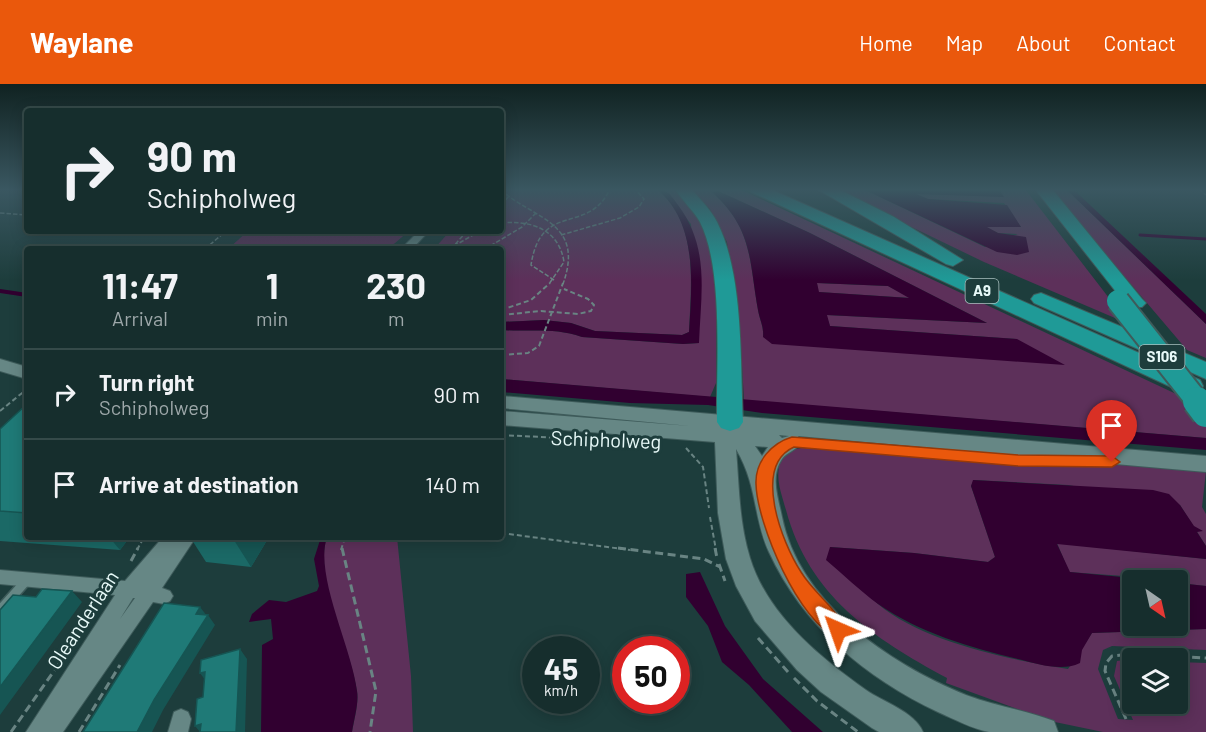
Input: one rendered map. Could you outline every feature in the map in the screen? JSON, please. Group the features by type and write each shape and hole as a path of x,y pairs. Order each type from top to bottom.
{"highway":[{"path":"707,219 720,253 731,421"},
{"name":"A9","path":"824,219 1206,391"},
{"name":"A9","path":"862,219 1206,371"},
{"name":"A9","path":"885,219 953,260"},
{"name":"S106","path":"1055,219 1206,391"},
{"name":"S106","path":"1065,219 1206,413"}],"main road":[{"path":"0,359 24,360"},
{"path":"0,365 24,373"},
{"name":"Schipholweg","path":"504,402 731,421 1000,448 1196,463"},
{"name":"Schipholweg","path":"504,418 731,421 792,442 1018,460 1196,463"},
{"path":"731,421 763,483 770,518 786,563 813,603 850,641 877,661 945,701 983,716 1043,732"},
{"path":"731,421 728,496 735,544 738,561 760,602 792,645 818,671 864,707 908,732"},
{"path":"763,483 773,454 792,442"}],"street":[{"path":"409,246 421,234"},
{"name":"Oleanderlaan","path":"36,732 121,588 170,540"},
{"name":"Oleanderlaan","path":"51,732 111,644 158,594 186,540"},
{"path":"0,577 121,588 158,594"}],"lane":[{"path":"0,610 27,580"}],"path":[{"path":"490,246 531,219"},
{"path":"504,356 534,351 541,344 549,316 563,289 566,262 562,237 546,219"},
{"path":"554,280 544,276 531,265 531,251 545,229 552,224 569,219"},
{"path":"556,240 576,229 612,219"},
{"path":"504,223 528,223 545,229 556,240 563,251 566,262 554,280 536,298 504,309"},
{"path":"208,246 222,234"},
{"path":"454,246 464,234"},
{"path":"454,246 475,234"},
{"path":"504,315 551,312 578,314 591,311 594,305 588,299 563,289"},
{"path":"0,411 24,391"},
{"name":"Schipholweg","path":"504,435 561,438"},
{"name":"Schipholweg","path":"681,446 692,452 706,470 712,539 729,589"},
{"path":"504,533 704,559 720,567"},
{"name":"Oleanderlaan","path":"121,588 143,540"},
{"path":"344,540 341,551 376,691 370,732"},
{"path":"756,635 801,686 858,732"},
{"name":"Oleanderlaan","path":"11,732 74,642"},
{"path":"1126,719 1105,671 1106,663 1112,656 1122,654 1206,657"},
{"path":"79,732 120,664"}],"shaded area":[{"path":"504,219 680,219 690,255 689,332 682,335 595,331 571,323 544,320 504,322 504,246 437,246 447,234 504,234"},
{"path":"680,219 688,221 699,254 702,288 699,343 683,344 582,337 551,331 504,330 504,322 544,320 571,323 595,331 682,335 689,332 691,274 686,237"},
{"path":"687,219 700,219 716,252 716,383 710,397 504,379 504,330 551,331 582,337 683,344 699,343 691,224"},
{"path":"715,219 735,219 742,233 750,261 763,337 1017,339 830,326 826,315 987,323 780,219 804,219 1206,408 1206,438 744,400 740,330 727,242"},
{"path":"735,219 780,219 987,323 827,315 830,326 1017,339 1065,365 772,344 763,337 750,260 742,232","holes":["817,283 888,286 909,298 819,292"]},
{"path":"896,219 927,219 985,247 1018,234 998,233 985,227 1021,227 1016,219 1048,219 1129,324 984,262"},
{"path":"927,219 1016,219 1021,227 987,227 998,233 1026,237 1029,252 1017,255 997,252"},
{"path":"1076,219 1097,219 1206,324 1206,358 1187,350"},
{"path":"1097,219 1105,219 1206,314 1206,324"},
{"path":"245,234 406,234 392,246 231,246"},
{"path":"817,283 888,286 911,298 818,292"},
{"path":"504,379 1206,438 1206,450 762,413 708,405 630,403 504,392"},
{"path":"808,447 1031,464 1118,464 1206,471 1202,507 1206,514 1206,546 1180,505 1068,485 974,480 971,486 995,557 988,562 914,553 830,547 865,591 878,604 897,617 943,639 1021,660 1068,669 1092,633 1122,632 1122,636 1188,636 1188,630 1206,629 1206,650 1112,646 1103,650 1098,669 1118,719 1133,720 1130,714 1188,714 1188,662 1206,663 1206,732 1103,732 1050,721 946,683 947,678 894,647 847,611 810,567 796,540 778,477 781,457 795,449"},
{"path":"973,480 1153,490 1169,494 1180,505 1194,526 1203,531 1197,532 1206,546 1206,559 1057,544 1070,572 1122,577 1122,632 1092,633 1082,650 1080,663 1065,667 1041,665 963,644 928,631 878,604 826,560 830,547 914,553 988,562 995,557 971,486"},
{"path":"320,540 326,540 324,553 329,591 357,691 357,706 352,732 261,732 262,645 273,639 271,619 249,622 252,614 269,600 286,602 317,591 319,586 314,559"},
{"path":"326,540 397,540 411,676 413,732 352,732 357,706 357,691 334,613 325,572 324,554"},
{"path":"1057,543 1206,559 1206,586 1188,584 1188,570 1122,570 1122,576 1069,572"},
{"path":"700,572 725,626 763,679 823,732 792,732 749,685 722,662 708,626 686,597 686,574"},
{"path":"1188,584 1206,586 1206,629 1188,630"},
{"path":"1122,660 1122,695 1114,676 1117,661"}],"building":[{"path":"24,407 24,513 0,511 0,429"},
{"path":"42,589 72,591 0,687 0,610 13,595 36,597"},
{"path":"164,603 200,607 196,614 208,615 154,700 137,732 83,732"},
{"path":"240,649 236,732 200,732 201,724 195,726 197,699 203,697 205,672 200,673 201,660"}],"waterway":[{"path":"1140,235 1206,239"},
{"path":"0,291 24,295"}],"route":[{"path":"838,630 803,590 780,550 774,534 763,483 770,458 782,446 792,442 1018,460 1112,462"}]}
